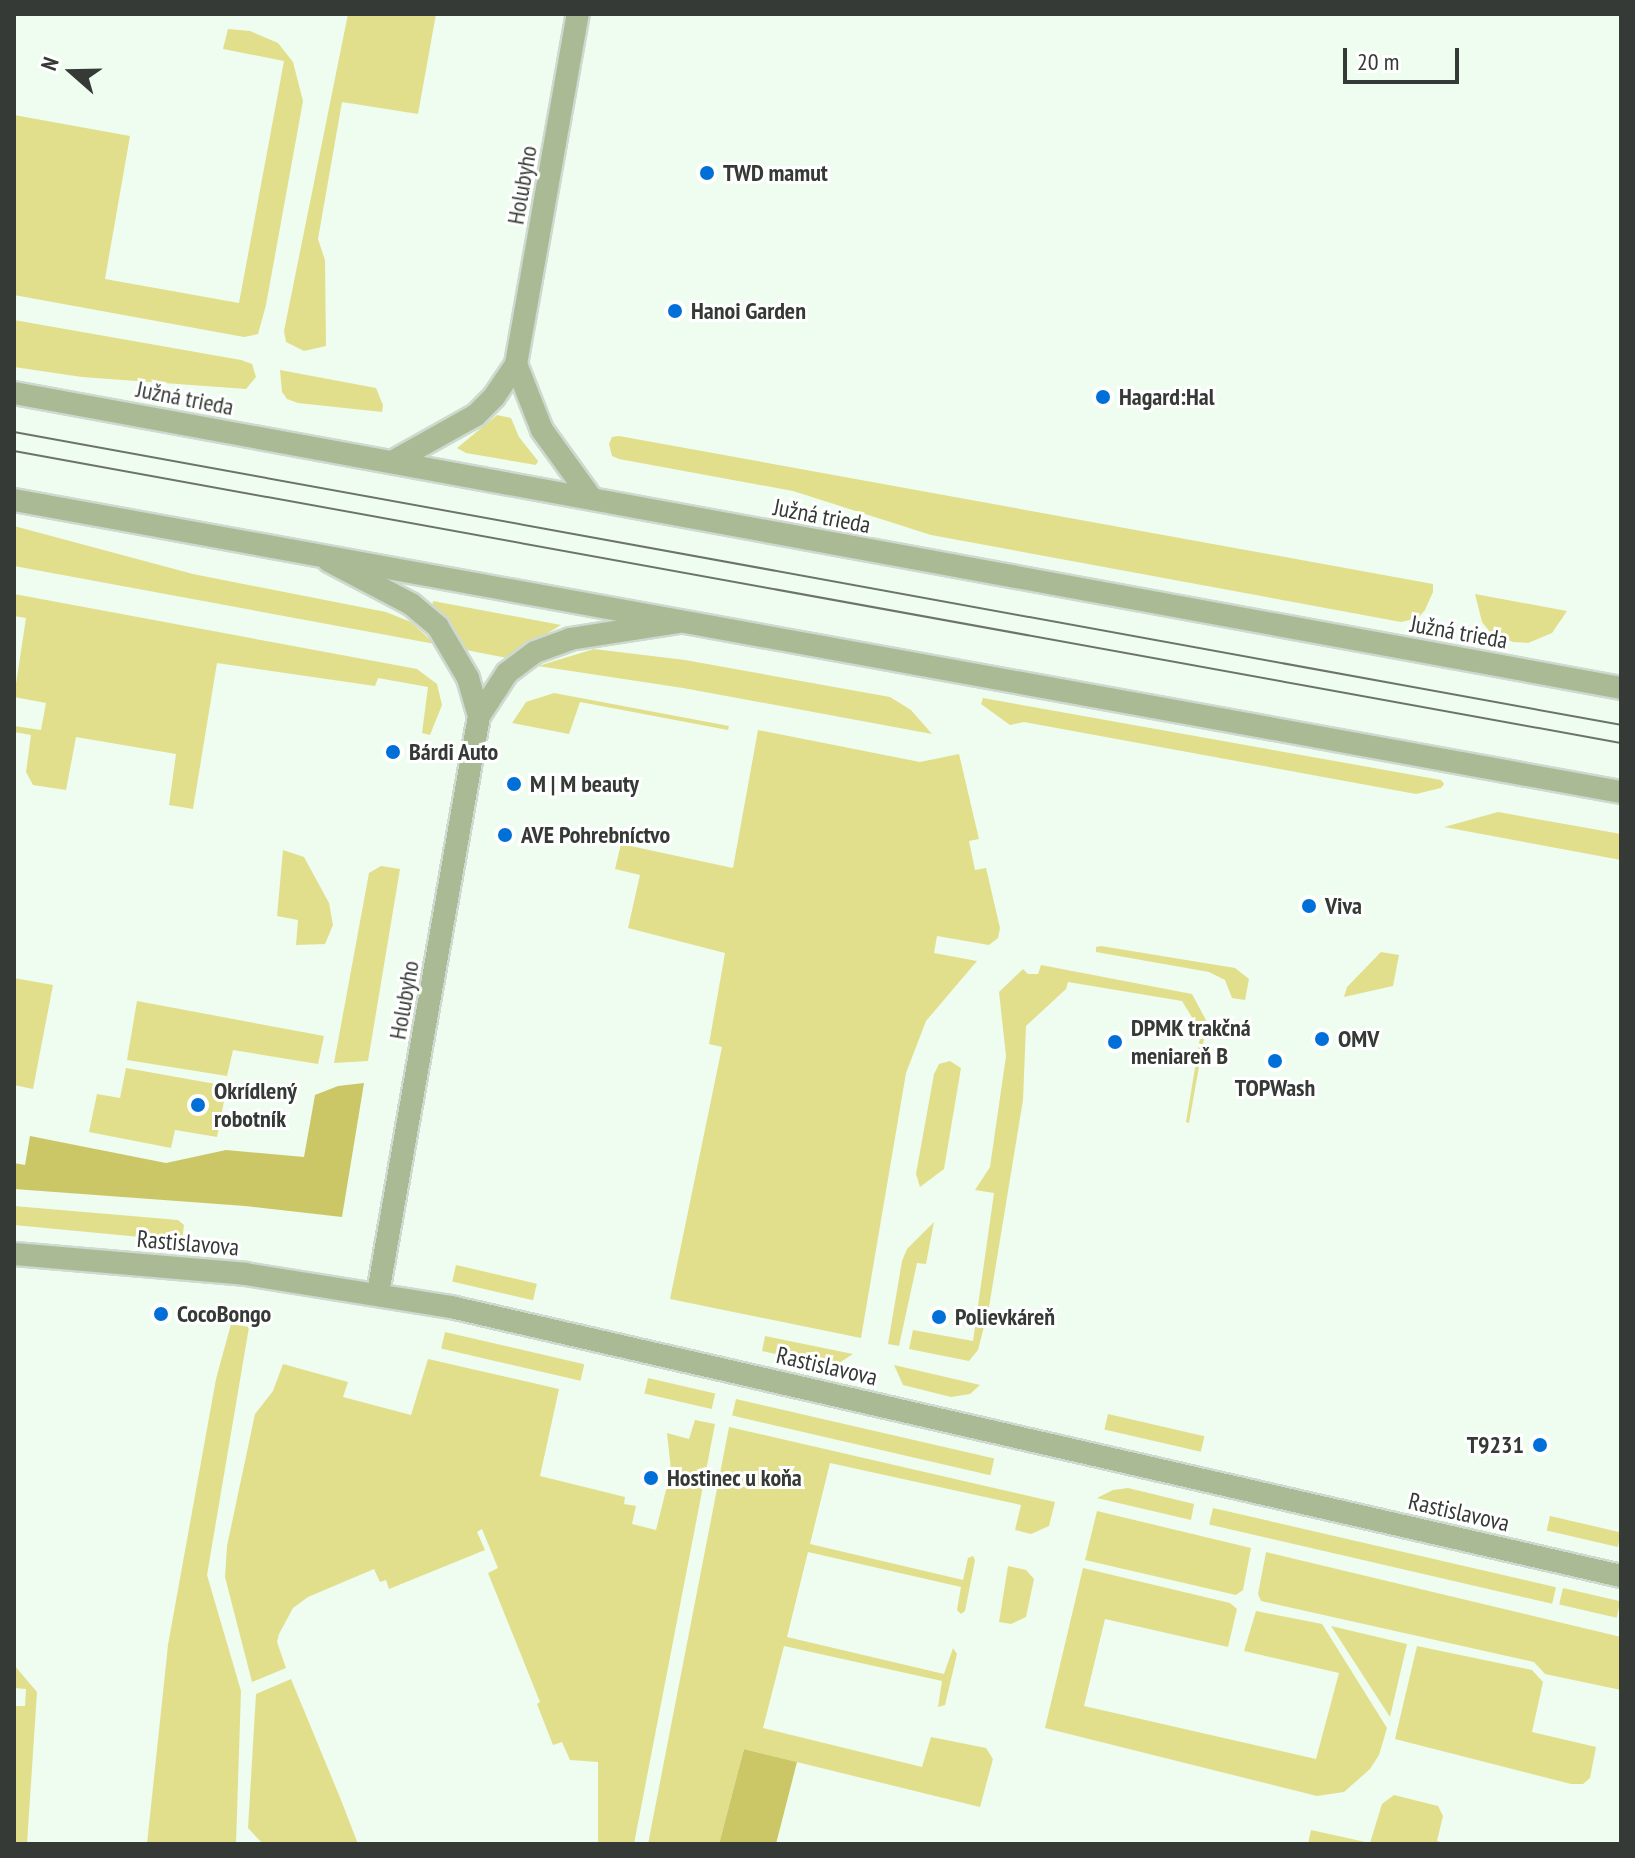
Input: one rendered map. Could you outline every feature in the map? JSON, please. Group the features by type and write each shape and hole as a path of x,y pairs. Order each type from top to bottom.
{"street":[{"name":"Holubyho","path":"516,364 578,14"},
{"path":"392,462 476,415 516,364"},
{"path":"516,364 542,430 592,499"},
{"name":"Južná trieda","path":"14,393 1621,688"},
{"path":"14,500 1621,792"},
{"path":"322,557 411,604 438,627 468,678 479,716"},
{"path":"479,716 507,673 535,652 570,639 682,622"},
{"name":"Holubyho","path":"378,1293 479,716"},
{"name":"Rastislavova","path":"14,1254 245,1274 378,1293 720,1368 1621,1576"}],"shaded area":[{"path":"348,14 436,14 418,114 342,102 318,239 325,260 326,346 304,351 286,342 284,331"},
{"path":"228,29 250,31 278,43 293,62 303,101 258,334 244,337 14,295 14,115 130,136 105,279 239,303 284,61 223,49"},
{"path":"14,320 241,360 252,364 256,377 246,389 82,377 14,367"},
{"path":"280,370 376,388 383,405 382,412 298,403 287,399 282,392"},
{"path":"497,415 511,418 519,437 538,461 536,465 466,453 457,448"},
{"path":"612,437 1433,584 1433,592 1418,618 1401,622 931,535 793,491 619,459 612,456 609,444"},
{"path":"14,526 193,574 386,612 411,622 435,644 14,566"},
{"path":"14,594 417,669 437,684 442,705 430,735 422,733 428,687 378,678 375,686 217,663 193,809 169,805 176,754 76,737 66,790 33,785 26,772 31,735 14,732 14,726 41,730 46,703 14,697 26,618 14,616"},
{"path":"1475,594 1567,611 1552,633 1528,643 1513,642 1491,633 1482,622"},
{"path":"433,601 561,625 507,658 466,650 432,608"},
{"path":"594,649 685,660 890,697 911,710 932,734 683,688 538,666"},
{"path":"554,693 729,726 728,730 580,702 569,734 512,723 526,702"},
{"path":"983,698 1441,780 1444,784 1441,788 1416,794 1024,722 1010,725 981,704"},
{"path":"758,730 920,762 959,754 979,839 969,841 975,870 986,868 1000,928 998,938 989,945 937,936 934,953 977,961 926,1021 906,1073 861,1338 670,1299 722,1047 709,1044 725,953 628,928 640,875 615,869 621,844 733,868"},
{"path":"1498,812 1621,834 1621,860 1444,827"},
{"path":"283,850 304,857 329,903 333,925 325,944 296,945 298,920 277,916"},
{"path":"381,866 400,869 368,1061 334,1063 369,873"},
{"path":"1096,947 1235,968 1249,979 1245,1000 1232,998 1225,980 1209,972 1096,952"},
{"path":"1381,952 1399,955 1393,986 1344,997 1347,987"},
{"path":"1041,965 1192,994 1207,1022 1189,1123 1186,1122 1201,1032 1182,1001 1068,982 1066,989 1026,1026 1023,1100 989,1307 978,1350 969,1361 909,1349 913,1330 973,1341 994,1193 975,1190 990,1167 1006,1056 999,992 1023,969 1028,974 1038,974"},
{"path":"14,978 53,985 33,1089 14,1085"},
{"path":"137,1001 324,1036 318,1064 233,1050 227,1076 127,1060"},
{"path":"950,1061 961,1068 944,1169 920,1187 916,1174 934,1074 939,1064"},
{"path":"126,1068 227,1086 217,1137 175,1130 171,1148 89,1132 97,1094 120,1098"},
{"path":"364,1083 342,1217 245,1206 14,1189 14,1163 25,1165 30,1136 166,1163 226,1150 304,1157 315,1095 338,1086"},
{"path":"14,1206 178,1220 184,1225 182,1241 14,1225"},
{"path":"934,1222 926,1264 917,1263 899,1346 888,1344 902,1261 907,1249"},
{"path":"456,1265 537,1284 533,1300 452,1282"},
{"path":"231,1324 249,1327 207,1575 241,1691 236,1844 147,1844 168,1645 216,1379"},
{"path":"445,1332 584,1364 581,1381 441,1349"},
{"path":"765,1336 853,1354 833,1367 762,1351"},
{"path":"428,1359 559,1389 540,1476 625,1497 624,1504 636,1506 632,1524 656,1530 671,1470 667,1433 689,1439 695,1420 715,1424 634,1844 598,1844 598,1762 570,1760 562,1742 553,1745 537,1704 540,1702 488,1573 498,1568 482,1529 477,1532 485,1550 389,1589 386,1580 380,1582 374,1569 308,1597 293,1608 279,1634 277,1642 286,1668 252,1682 225,1577 227,1546 255,1414 273,1391 283,1364 348,1382 343,1397 411,1415"},
{"path":"894,1365 980,1385 970,1394 951,1397 903,1385"},
{"path":"648,1378 715,1394 712,1409 644,1394"},
{"path":"736,1399 994,1459 990,1475 732,1416"},
{"path":"1108,1414 1204,1436 1201,1452 1104,1430"},
{"path":"729,1427 1055,1502 1049,1526 1031,1534 1015,1530 1021,1505 830,1463 810,1544 963,1580 968,1558 973,1556 975,1560 965,1611 961,1614 957,1610 961,1587 808,1552 787,1637 944,1674 953,1648 957,1654 945,1705 938,1707 942,1681 784,1646 763,1728 922,1767 931,1737 986,1748 993,1759 980,1807 744,1749 719,1844 648,1844"},
{"path":"1128,1488 1194,1504 1191,1520 1097,1498 1113,1490"},
{"path":"1213,1508 1556,1587 1552,1604 1209,1525"},
{"path":"1097,1511 1251,1548 1243,1590 1236,1595 1085,1560"},
{"path":"1550,1516 1621,1532 1618,1547 1547,1531"},
{"path":"1266,1552 1621,1637 1621,1690 1545,1674 1534,1662 1261,1601 1258,1594"},
{"path":"1008,1566 1026,1570 1034,1579 1026,1617 1011,1624 999,1622"},
{"path":"1083,1568 1230,1603 1237,1609 1228,1647 1105,1619 1084,1706 1316,1759 1339,1673 1244,1651 1256,1611 1322,1624 1387,1728 1379,1755 1370,1769 1344,1792 1317,1796 1045,1728"},
{"path":"1563,1588 1620,1601 1617,1618 1559,1605"},
{"path":"1331,1626 1407,1644 1390,1717"},
{"path":"1417,1646 1532,1670 1543,1682 1532,1732 1596,1747 1590,1778 1583,1784 1571,1784 1395,1739"},
{"path":"14,1665 37,1692 27,1844 14,1844 14,1706 25,1706 26,1689 14,1688"},
{"path":"291,1679 358,1844 263,1844 248,1828 256,1694"},
{"path":"744,1749 797,1762 776,1844 719,1844"},
{"path":"1394,1795 1438,1806 1443,1816 1437,1841 1447,1844 1308,1844 1311,1830 1370,1843 1382,1804"}],"tram line":[{"path":"14,432 1621,725"},
{"path":"14,451 1621,743"}],"place":[{"name":"TWD mamut","path":"707,173"},
{"name":"Hanoi Garden","path":"675,311"},
{"name":"Hagard:Hal","path":"1103,397"},
{"name":"Bárdi Auto","path":"393,752"},
{"name":"M | M beauty","path":"514,784"},
{"name":"AVE Pohrebníctvo","path":"505,835"},
{"name":"Viva","path":"1309,906"},
{"name":"OMV","path":"1322,1039"},
{"name":"DPMK trakčná meniareň B","path":"1115,1042"},
{"name":"TOPWash","path":"1275,1061"},
{"name":"Okrídlený robotník","path":"198,1105"},
{"name":"CocoBongo","path":"161,1314"},
{"name":"Polievkáreň","path":"939,1317"},
{"name":"T9231","path":"1540,1445"},
{"name":"Hostinec u koňa","path":"651,1478"}]}
